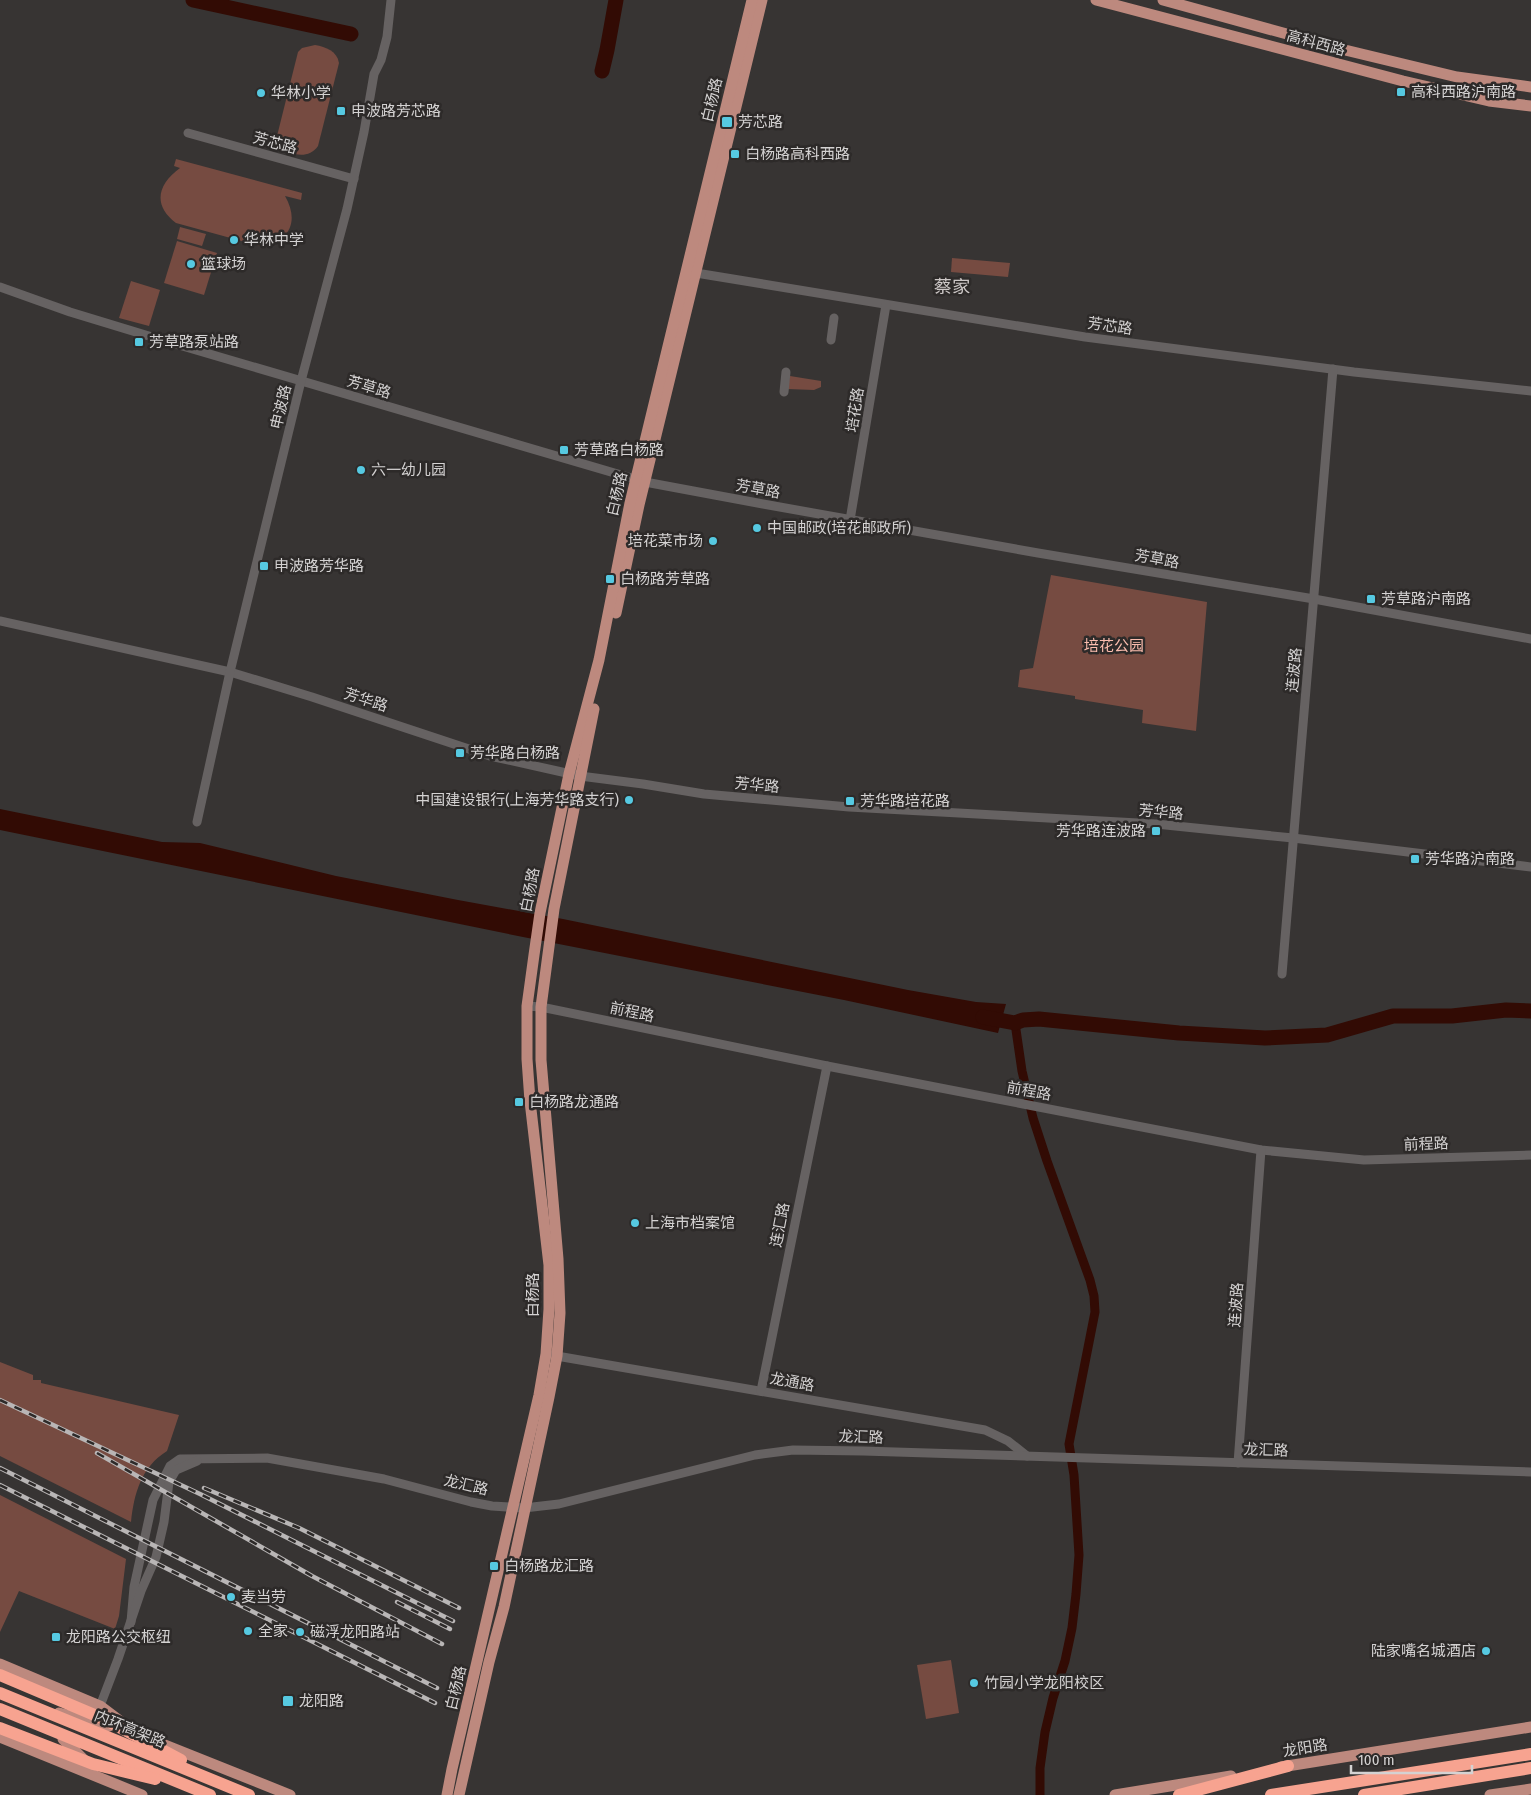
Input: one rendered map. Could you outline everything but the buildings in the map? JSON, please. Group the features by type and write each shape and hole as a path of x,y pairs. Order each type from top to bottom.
{"highway":[{"path":"0,1675 104,1719 226,1786"},
{"name":"内环高架路","path":"0,1693 249,1795"},
{"name":"内环高架路","path":"0,1709 210,1795"},
{"path":"0,1728 93,1764 135,1775 182,1784"},
{"path":"1271,1795 1531,1754"},
{"path":"1179,1795 1288,1766"},
{"path":"1364,1795 1531,1768"}],"main road":[{"name":"白杨路","path":"692,272 752,0"},
{"name":"白杨路","path":"551,1355 549,1265 527,1059 527,1006 540,913 575,775 587,739 640,480 762,0"},
{"name":"高科西路","path":"1096,0 1403,81 1489,101 1531,106"},
{"name":"高科西路","path":"1163,0 1345,50 1457,76 1531,87"},
{"name":"白杨路","path":"459,1795 489,1662 504,1607 519,1507 540,1395 560,1314 558,1259 541,1060 541,1007 575,775"},
{"name":"白杨路","path":"447,1795 519,1507"},
{"path":"0,1664 100,1706 135,1733"},
{"path":"0,1689 91,1729 256,1795"},
{"path":"52,1711 100,1706"},
{"path":"52,1711 135,1733 290,1795"},
{"path":"0,1713 199,1795"},
{"name":"龙阳路","path":"1114,1795 1531,1728"},
{"path":"0,1737 125,1792 142,1795"},
{"path":"63,1739 95,1770 152,1795"},
{"path":"1490,1795 1531,1789"}],"street":[{"name":"申波路","path":"197,822 230,672 301,381 354,179 374,74 381,60 387,37 391,0"},
{"name":"芳芯路","path":"188,133 354,179"},
{"name":"芳芯路","path":"692,272 1128,343 1333,369 1531,391"},
{"name":"芳草路","path":"0,287 99,322 640,480 850,520 1314,599 1531,639"},
{"name":"培花路","path":"850,520 886,305"},
{"path":"831,340 834,318"},
{"name":"连波路","path":"1282,974 1333,369"},
{"path":"784,392 786,372"},
{"name":"芳华路","path":"0,621 230,672 490,756 575,775 704,794 797,803 1156,824 1293,838 1531,867"},
{"name":"前程路","path":"527,1006 541,1007 826,1066 1261,1150 1364,1160 1531,1155"},
{"name":"连汇路","path":"761,1391 826,1066"},
{"name":"连波路","path":"1238,1463 1261,1150"},
{"name":"龙通路","path":"551,1355 984,1430 1008,1441 1027,1456"},
{"name":"龙汇路","path":"130,1622 134,1587 153,1500 170,1466 180,1458 266,1458 384,1480 471,1502 519,1507 559,1504 744,1457 780,1452 827,1450 1531,1472"},
{"name":"龙汇路","path":"100,1706 141,1592 156,1557 164,1522 169,1482 176,1470 202,1458"}],"green space":[{"path":"315,45 330,50 336,55 339,63 318,146 310,153 300,155 280,147 277,136 298,52 302,48"},
{"path":"176,159 302,193 301,200 285,196 292,214 289,230 285,236 278,241 260,246 176,223 163,209 161,195 167,181 180,168 174,166"},
{"path":"180,227 206,234 202,246 177,239"},
{"name":"篮球场","path":"177,241 217,253 204,295 164,283"},
{"path":"952,258 1010,263 1008,277 951,272"},
{"path":"131,281 160,290 149,326 119,318"},
{"path":"790,376 821,381 821,387 814,390 787,389"},
{"name":"培花公园","path":"1051,575 1207,602 1196,731 1142,723 1143,710 1018,687 1020,670 1033,668"},
{"path":"0,1362 33,1375 33,1380 41,1380 41,1383 179,1415 167,1451 151,1465 140,1482 134,1501 131,1522 0,1456"},
{"path":"0,1495 126,1559 119,1616 115,1629 19,1591 0,1632"},
{"path":"951,1660 959,1713 926,1719 917,1665"}],"shaded area":[{"path":"0,809 162,842 200,843 336,876 563,919 908,990 976,1002 1006,1004 998,1033 844,1000 523,937 0,830"}],"waterway":[{"path":"193,0 351,34"},
{"path":"602,71 616,0"},
{"path":"983,1017 1015,1023 1023,1020 1039,1019 1179,1033 1265,1038 1327,1035 1393,1016 1452,1016 1506,1010 1531,1011"},
{"path":"1015,1023 1022,1071 1033,1118 1090,1280 1095,1312 1069,1444 1074,1475 1079,1555 1076,1594 1072,1628 1065,1661 1053,1698 1045,1732 1040,1768 1040,1795"}],"railway":[{"path":"0,1400 200,1494 453,1621"},
{"path":"97,1453 312,1576 442,1644"},
{"path":"0,1468 437,1688"},
{"path":"0,1485 435,1703"},
{"path":"204,1488 299,1528 459,1608"},
{"path":"397,1602 450,1629"}],"place":[{"name":"高科西路沪南路","path":"1401,92"},
{"name":"华林小学","path":"261,93"},
{"name":"申波路芳芯路","path":"341,111"},
{"name":"芳芯路","path":"727,122"},
{"name":"白杨路高科西路","path":"735,154"},
{"name":"华林中学","path":"234,240"},
{"name":"篮球场","path":"191,264"},
{"name":"芳草路泵站路","path":"139,342"},
{"name":"芳草路白杨路","path":"564,450"},
{"name":"六一幼儿园","path":"361,470"},
{"name":"中国邮政(培花邮政所)","path":"757,528"},
{"name":"培花菜市场","path":"713,541"},
{"name":"申波路芳华路","path":"264,566"},
{"name":"白杨路芳草路","path":"610,579"},
{"name":"芳草路沪南路","path":"1371,599"},
{"name":"芳华路白杨路","path":"460,753"},
{"name":"中国建设银行(上海芳华路支行)","path":"629,800"},
{"name":"芳华路培花路","path":"850,801"},
{"name":"芳华路连波路","path":"1156,831"},
{"name":"芳华路沪南路","path":"1415,859"},
{"name":"白杨路龙通路","path":"519,1102"},
{"name":"上海市档案馆","path":"635,1223"},
{"name":"白杨路龙汇路","path":"494,1566"},
{"name":"麦当劳","path":"231,1597"},
{"name":"全家","path":"248,1631"},
{"name":"磁浮龙阳路站","path":"300,1632"},
{"name":"龙阳路公交枢纽","path":"56,1637"},
{"name":"陆家嘴名城酒店","path":"1486,1651"},
{"name":"竹园小学龙阳校区","path":"974,1683"},
{"name":"龙阳路","path":"288,1701"}],"district":[{"name":"蔡家","path":"952,287"}]}
